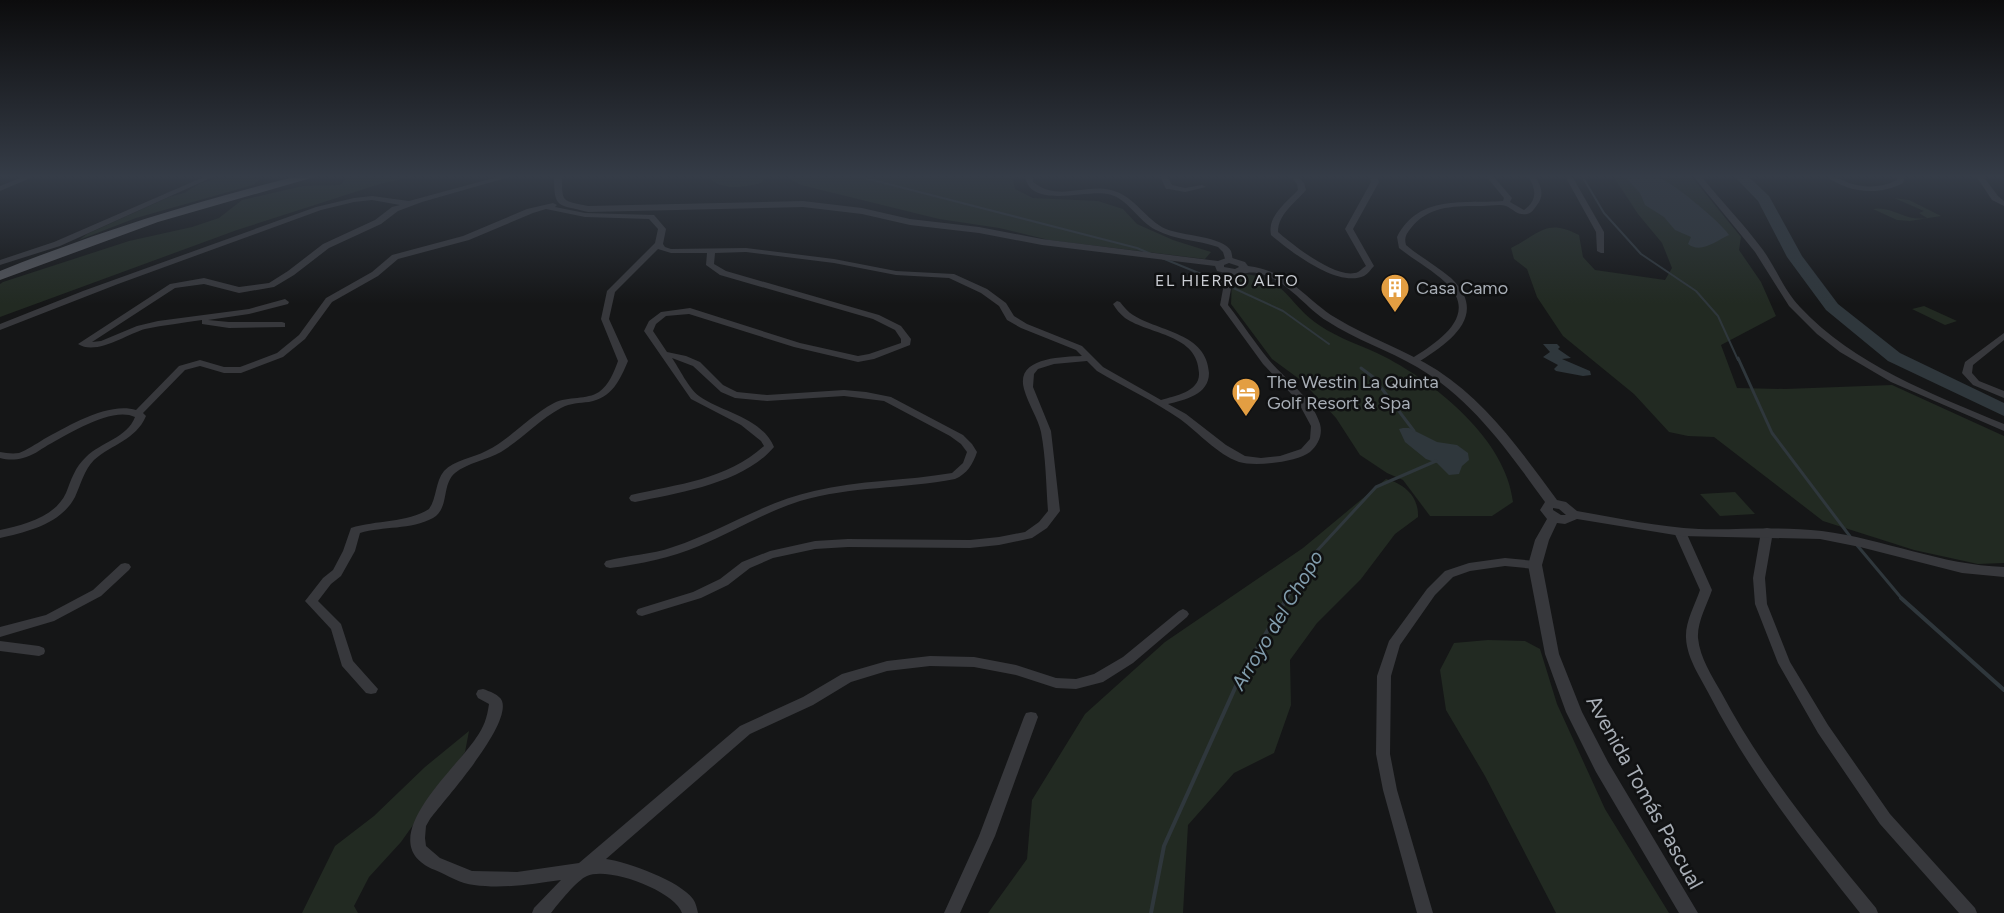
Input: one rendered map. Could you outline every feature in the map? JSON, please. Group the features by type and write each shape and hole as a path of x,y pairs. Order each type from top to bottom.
{"main road":[{"path":"2,275 157,219"}],"street":[{"path":"2,275 57,244 115,219"},
{"path":"0,327 294,219"},
{"path":"285,302 256,312 157,324 98,344 83,344 173,286 204,281 239,290 271,285 326,246 382,219"},
{"path":"138,412 182,368 200,363 224,370 241,370 280,355 303,338 329,300 375,274 395,257 466,238 512,219"},
{"path":"371,689 346,663 338,627 311,601 327,581 337,573 349,551 355,531 370,526 405,522 430,516 440,502 444,478 452,469 481,459 566,402 590,400 603,394 616,379 623,361 605,319 611,291 659,244 662,229 652,219"},
{"path":"895,219 979,230 1042,243 1242,264 1244,268 1267,272 1280,278 1325,315 1414,361 1452,385 1495,425 1553,510 1567,520 1573,514 1680,532 1767,532 1839,538 1912,558 1985,572 2004,572"},
{"path":"1146,219 1165,232 1221,245 1227,251 1220,269 1229,272 1241,271 1244,268"},
{"path":"1276,219 1273,225 1274,233 1324,268 1348,276 1359,275 1367,271 1370,266 1349,229 1355,219"},
{"path":"1414,219 1401,236 1402,246 1450,282 1460,293 1464,304 1457,328 1441,345 1414,361"},
{"path":"1593,219 1600,231 1601,250"},
{"path":"1733,219 1759,250 1798,311 1831,339 1872,368 1904,385 2004,428"},
{"path":"659,244 662,249 671,251 711,253 746,250 784,254 896,273 951,276 984,291 1003,305 1010,318 1024,326 1079,348 1100,369 1160,403 1242,459 1261,461 1281,459 1305,451 1315,440 1316,426 1301,398 1266,362 1224,305 1227,289 1224,278 1229,272"},
{"path":"635,498 736,471 753,462 769,447 766,440 745,423 699,401 648,331 658,318 676,311 690,311 797,345 858,359 905,345 906,339 898,328 876,317 723,273 710,265 711,253"},
{"path":"1117,304 1134,319 1180,337 1194,346 1202,359 1205,375 1201,387 1191,394 1160,403"},
{"path":"196,320 229,325 282,325"},
{"path":"2004,336 1968,364 1967,373 1976,383 2004,395"},
{"path":"610,564 646,560 678,550 773,508 821,492 955,476 968,464 972,452 969,444 957,436 924,420 907,407 883,398 823,392 762,397 737,396 722,390 693,362 682,357 663,354"},
{"path":"642,612 697,595 724,582 746,565 770,555 815,545 970,544 1028,535 1043,525 1054,511 1046,432 1028,387 1029,374 1035,367 1053,361 1090,358"},
{"path":"0,455 12,457 23,455 73,428 120,410 138,412"},
{"path":"0,534 39,522 59,510 66,502 80,469 101,449 130,432 140,422 141,416 138,412"},
{"name":"Avenida Tomás Pascual","path":"1553,510 1535,565 1552,654 1574,712 1602,767 1689,913"},
{"path":"1680,532 1706,590 1692,635 1695,654 1726,716 1761,774 1807,836 1870,913"},
{"path":"1767,532 1759,578 1761,604 1784,663 1823,729 1885,819 1970,913"},
{"path":"1425,913 1390,790 1383,754 1384,676 1394,644 1431,592 1449,574 1469,567 1505,562 1535,565"},
{"path":"0,632 50,618 97,593 125,567"},
{"path":"540,913 581,872 745,730 808,701 847,678 887,666 930,661 974,662 1016,670 1056,683 1076,684 1098,678 1128,660 1183,614"},
{"path":"0,646 39,651"},
{"path":"483,694 496,702 494,720 481,743 425,814 419,826 417,838 419,849 435,863 472,878 517,879 553,873 581,872 608,866 642,876 679,897 687,904 690,913"},
{"path":"952,913 987,836 1031,717"}],"shaded area":[{"path":"121,219 134,219 79,240"},
{"path":"217,219 272,219 0,317 0,284 3,282 129,241 192,227"},
{"path":"939,219 1132,219 1137,224 1173,240 1211,252 1205,259 1049,240 999,228"},
{"path":"1642,219 1726,219 1741,237 1739,250 1761,282 1776,316 1721,345 1737,388 1785,389 1892,385 2004,436 2004,563 1978,564 1914,550 1823,521 1714,437 1688,436 1669,432 1634,394 1563,336 1537,297 1527,269 1514,259 1511,248 1544,230 1559,228 1579,235 1583,257 1595,270 1665,280 1672,268 1662,243"},
{"path":"1665,219 1713,219 1729,235 1698,248 1688,244 1691,237 1675,230"},
{"path":"1894,219 1916,219 1925,219 1910,221"},
{"path":"1238,274 1254,275 1276,284 1319,325 1405,368 1447,398 1483,436 1497,457 1508,479 1513,502 1492,516 1430,516 1403,480 1387,473 1360,455 1336,418 1302,381 1272,359 1231,304 1232,281"},
{"path":"1924,306 1957,321 1945,325 1912,309"},
{"path":"1543,344 1557,344 1560,347 1558,349 1571,358 1562,359 1590,371 1591,375 1583,376 1556,371 1554,369 1558,365 1543,357 1550,352"},
{"path":"1409,428 1437,442 1457,445 1468,453 1469,460 1462,466 1459,474 1449,475 1437,463 1426,459 1405,442 1399,429"},
{"path":"1386,479 1410,492 1416,503 1418,517 1395,534 1361,579 1317,623 1290,660 1291,705 1274,753 1234,773 1188,825 1183,913 988,913 1027,859 1032,800 1085,714 1165,642 1303,548"},
{"path":"1735,492 1755,514 1720,516 1700,494"},
{"path":"1488,640 1525,641 1540,649 1557,704 1605,809 1669,913 1556,913 1485,776 1446,710 1440,670 1454,643"},
{"path":"469,731 465,752 401,842 369,877 354,906 358,913 302,913 335,846 374,816 425,767"}],"waterway":[{"name":"Arroyo del Chopo","path":"1023,219 1137,248 1151,254"},
{"path":"1609,219 1641,254 1696,291 1718,316 1738,360"},
{"path":"1774,219 1795,257 1832,307 1894,357 2004,410"},
{"name":"Arroyo del Chopo","path":"1162,258 1223,283"},
{"name":"Arroyo del Chopo","path":"1229,286 1283,311 1329,344"},
{"path":"1738,358 1772,433 1852,539"},
{"name":"Arroyo del Chopo","path":"1361,368 1373,377 1414,431"},
{"name":"Arroyo del Chopo","path":"1286,600 1314,554 1376,487 1436,461"},
{"path":"1856,544 1902,599"},
{"name":"Arroyo del Chopo","path":"1151,913 1164,846 1240,677 1287,598"},
{"path":"1902,599 2004,690"}],"place":[{"name":"Casa Camo","path":"1395,314"},
{"name":"The Westin La Quinta Golf Resort & Spa","path":"1246,418"}],"district":[{"name":"EL HIERRO ALTO","path":"1227,280"}]}
